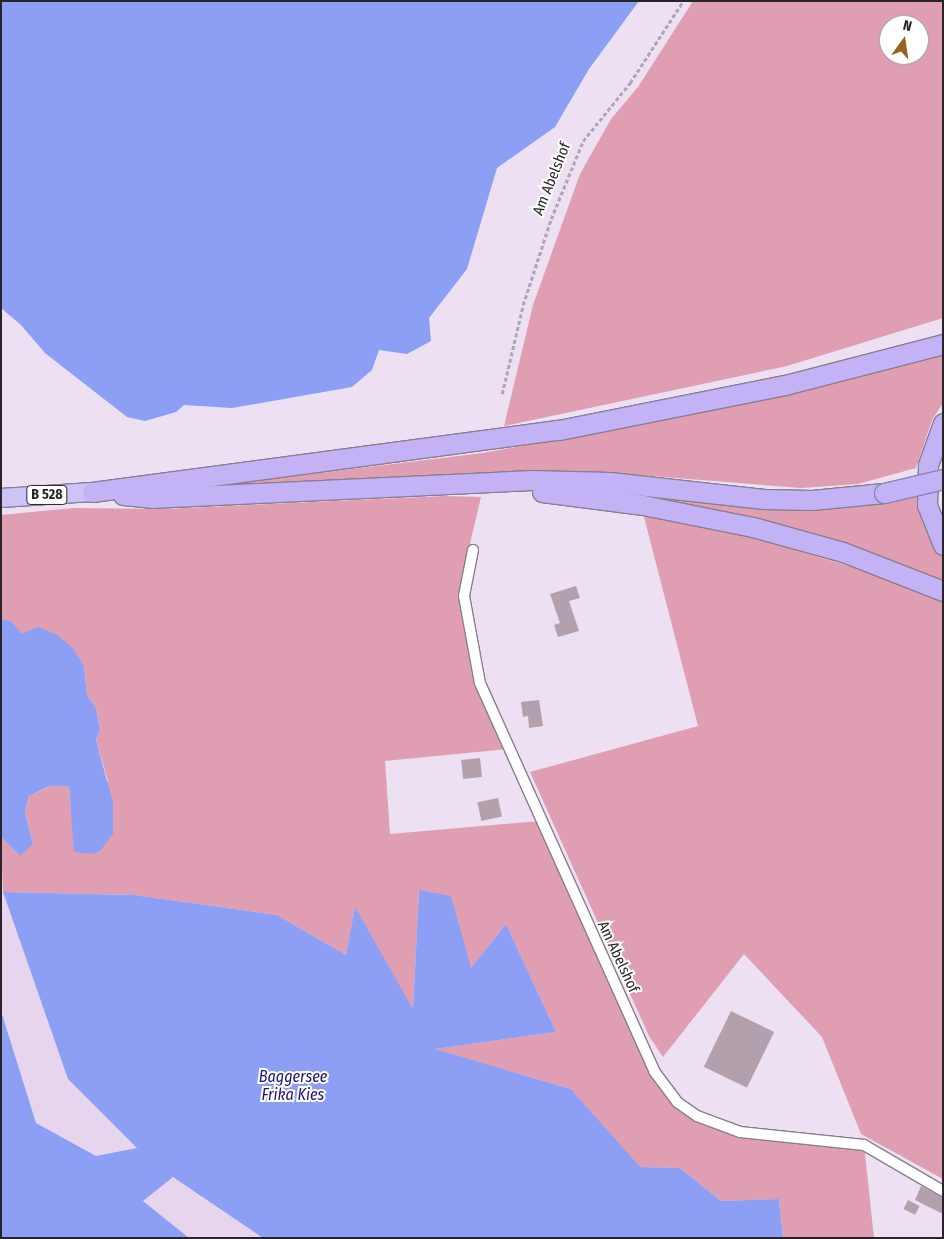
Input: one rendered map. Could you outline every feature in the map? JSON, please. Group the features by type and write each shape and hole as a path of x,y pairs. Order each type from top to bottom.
{"highway":[{"path":"92,492 559,430 785,385 943,344"},
{"path":"943,423 928,465 927,505 943,545"},
{"path":"92,492 151,498 431,486 524,480 610,482 764,499 812,500 884,493 943,479"},
{"path":"431,486 558,493 692,514 843,552 943,591"},
{"name":"B 528","path":"1,498 92,492"}],"street":[{"name":"Am Abelshof","path":"473,550 464,596 480,683 654,1071 677,1102 697,1116 740,1132 864,1146 943,1191"}],"path":[{"name":"Am Abelshof","path":"502,394 522,305 551,219 583,141 630,83 683,1"}],"shaded area":[{"path":"693,1 943,1 943,318 787,366 504,426 533,305 580,174 611,119 638,87"},
{"path":"943,355 943,403 932,420 916,468 858,484 801,488 638,475 529,472 229,484 483,453 752,402"},
{"path":"922,493 936,545 943,556 943,582 764,521 631,494 807,509 887,502"},
{"path":"445,496 481,497 469,548 464,596 480,683 508,749 385,761 390,834 540,821 654,1071 677,1102 740,1132 864,1145 874,1238 783,1238 779,1199 721,1201 680,1168 639,1167 571,1089 434,1049 556,1032 506,924 471,968 419,890 413,1010 355,908 346,955 277,915 134,895 3,892 1,837 19,855 33,844 25,812 29,796 51,786 69,786 71,812 108,781 96,740 100,731 96,708 87,695 84,666 22,635 11,621 1,619 1,515 73,508 164,509"},
{"path":"643,513 761,540 856,568 943,599 943,1179 861,1134 822,1037 744,954 663,1057 649,1036 530,772 698,726"},
{"path":"1,886 68,1079 138,1148 96,1156 36,1123 1,1011"},
{"path":"169,1174 263,1238 189,1238 143,1201"}],"water":[{"path":"1,1 639,1 589,69 555,127 497,168 467,269 429,318 431,341 407,354 379,350 372,370 352,387 232,408 184,405 176,412 145,421 127,417 45,353 21,325 1,308"},
{"path":"1,619 11,621 22,634 38,627 57,635 72,647 84,666 87,695 96,708 100,731 96,740 113,803 113,834 100,851 92,854 74,852 69,786 50,786 29,796 25,812 33,844 20,856 1,837"},
{"name":"Baggersee Frika Kies","path":"419,890 451,896 471,968 506,924 556,1032 435,1049 571,1089 640,1167 680,1168 721,1201 779,1199 783,1238 263,1238 173,1177 143,1201 189,1238 1,1238 1,1011 36,1123 96,1156 137,1148 68,1079 3,892 134,895 277,915 346,955 355,907 413,1009"}],"building":[{"path":"576,586 580,598 569,601 579,631 558,637 554,625 560,623 550,594"},
{"path":"539,700 543,726 529,728 528,716 523,717 521,702"},
{"path":"480,758 482,777 463,779 461,760"},
{"path":"498,798 502,817 481,821 477,802"},
{"path":"731,1011 774,1032 747,1088 704,1067"},
{"path":"921,1186 943,1198 943,1214 915,1200"},
{"path":"908,1200 920,1206 915,1215 903,1209"}]}
